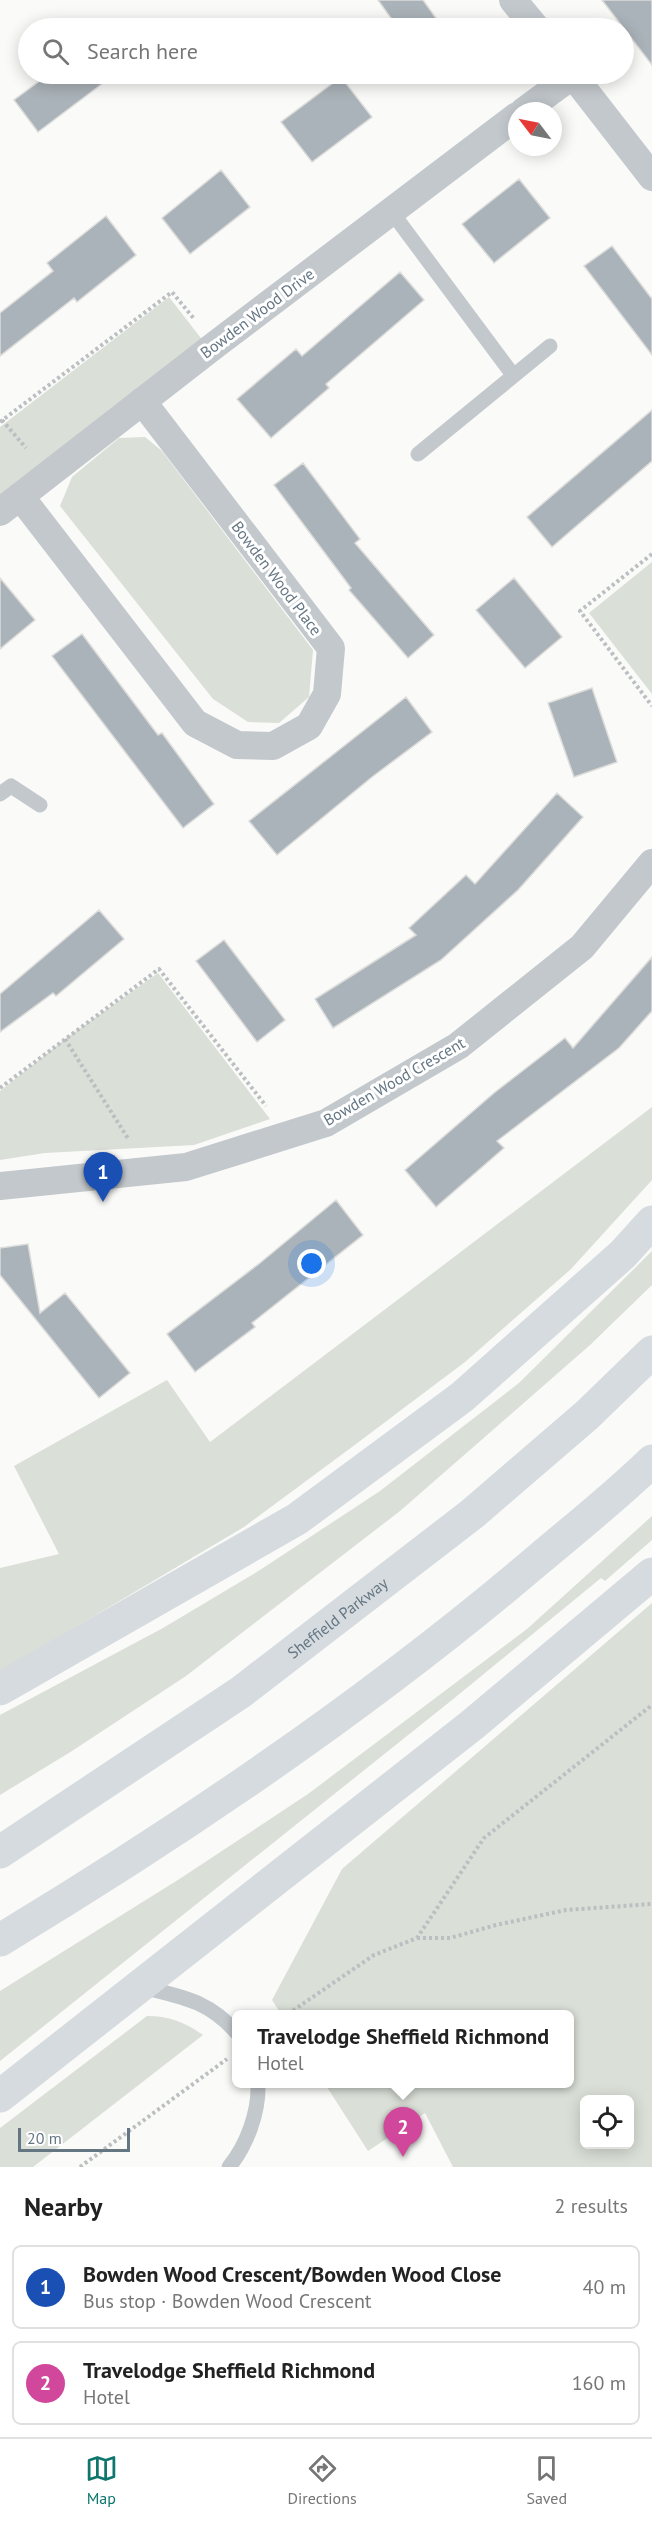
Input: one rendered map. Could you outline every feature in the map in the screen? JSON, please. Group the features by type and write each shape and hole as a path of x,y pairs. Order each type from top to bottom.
{"highway":[{"path":"0,1689 297,1519 462,1397 623,1254 652,1222"},
{"name":"Sheffield Parkway","path":"0,1852 49,1822 241,1692 472,1514 587,1415 652,1352"},
{"path":"0,1940 101,1878 269,1768 352,1708 468,1620 652,1461"},
{"path":"0,2096 472,1725 652,1574"}],"street":[{"path":"513,0 528,18"},
{"path":"536,102 559,84"},
{"path":"580,84 652,177"},
{"name":"Bowden Wood Drive","path":"10,504 214,345 508,123"},
{"name":"Bowden Wood Place","path":"10,504 195,723 237,745 273,746 309,726 327,694 331,648 142,401"},
{"name":"Bowden Wood Crescent","path":"0,1186 186,1167 326,1123 458,1046 582,947 652,863"}],"lane":[{"path":"391,211 513,375"},
{"path":"418,454 550,346"},
{"path":"0,794 11,786 40,805"},
{"path":"138,1987 194,2000 232,2028"},
{"path":"229,2167 256,2110 258,2088"}],"path":[{"path":"0,422 172,292 214,345"},
{"path":"652,555 580,610 652,706"},
{"path":"0,1088 159,969 289,1135"},
{"path":"65,1039 149,1172"},
{"path":"417,1938 484,1838 652,1705"},
{"path":"294,2010 374,1955 417,1938 450,1938 496,1924 566,1910 652,1904"},
{"path":"80,2167 227,2058"}],"shaded area":[{"path":"169,297 204,342 0,499 0,427"},
{"path":"145,437 162,451 313,650 309,697 279,723 248,722 213,699 60,506 72,477 119,438"},
{"path":"652,562 652,694 589,613"},
{"path":"158,973 270,1119 194,1145 45,1153 0,1160 0,1091 65,1039"},
{"path":"652,1107 652,1180 571,1269 465,1362 244,1527 0,1672 0,1568 59,1554 14,1466 167,1380 210,1442"},
{"path":"652,1251 652,1285 590,1345 400,1511 186,1676 0,1795 0,1715 163,1628 260,1570 380,1491 519,1383"},
{"path":"652,1516 652,1540 605,1581 601,1578 0,2061 0,1991 181,1878 308,1794 527,1629"},
{"path":"652,1603 652,2167 453,2167 425,2113 368,2151 328,2088 574,2088 574,2010 278,2010 272,2000 342,1869"},
{"path":"147,2016 176,2021 203,2035 33,2167 0,2167 0,2128"}],"building":[{"path":"378,0 423,0 436,18 391,18"},
{"path":"602,0 652,0 652,65 634,42 634,18 616,18"},
{"path":"36,84 102,84 38,132 14,100"},
{"path":"332,84 346,84 372,117 312,162 281,122"},
{"path":"221,170 250,207 190,254 162,218"},
{"path":"519,179 550,218 494,263 462,224"},
{"path":"106,216 136,255 77,302 74,298 0,356 0,313 53,271 47,263"},
{"path":"612,246 652,299 652,355 584,266"},
{"path":"400,272 424,300 326,384 329,388 271,438 237,399 296,349 302,356"},
{"path":"652,410 652,461 552,547 527,517"},
{"path":"303,463 360,539 355,543 434,635 408,658 349,590 351,588 274,485"},
{"path":"0,578 35,620 0,649"},
{"path":"514,578 562,637 525,668 476,610"},
{"path":"82,634 158,735 162,733 214,804 183,828 52,656"},
{"path":"592,688 617,762 574,777 548,703"},
{"path":"406,697 432,732 372,777 277,855 249,821"},
{"path":"557,793 583,817 518,890 441,960 333,1028 315,999 416,935 409,928 466,875 475,884"},
{"path":"99,910 124,939 56,996 53,993 0,1032 0,994"},
{"path":"224,940 285,1020 257,1042 196,961"},
{"path":"652,957 652,1011 619,1048 497,1141 504,1148 436,1207 405,1170 494,1093 565,1038 573,1048"},
{"path":"336,1200 363,1235 252,1323 255,1327 195,1372 167,1334 260,1263"},
{"path":"28,1244 40,1313 65,1293 130,1373 99,1398 0,1275 0,1248"}],"place":[{"name":"Bowden Wood Crescent/Bowden Wood Close","path":"103,1202"},
{"name":"Travelodge Sheffield Richmond","path":"403,2157"}]}
